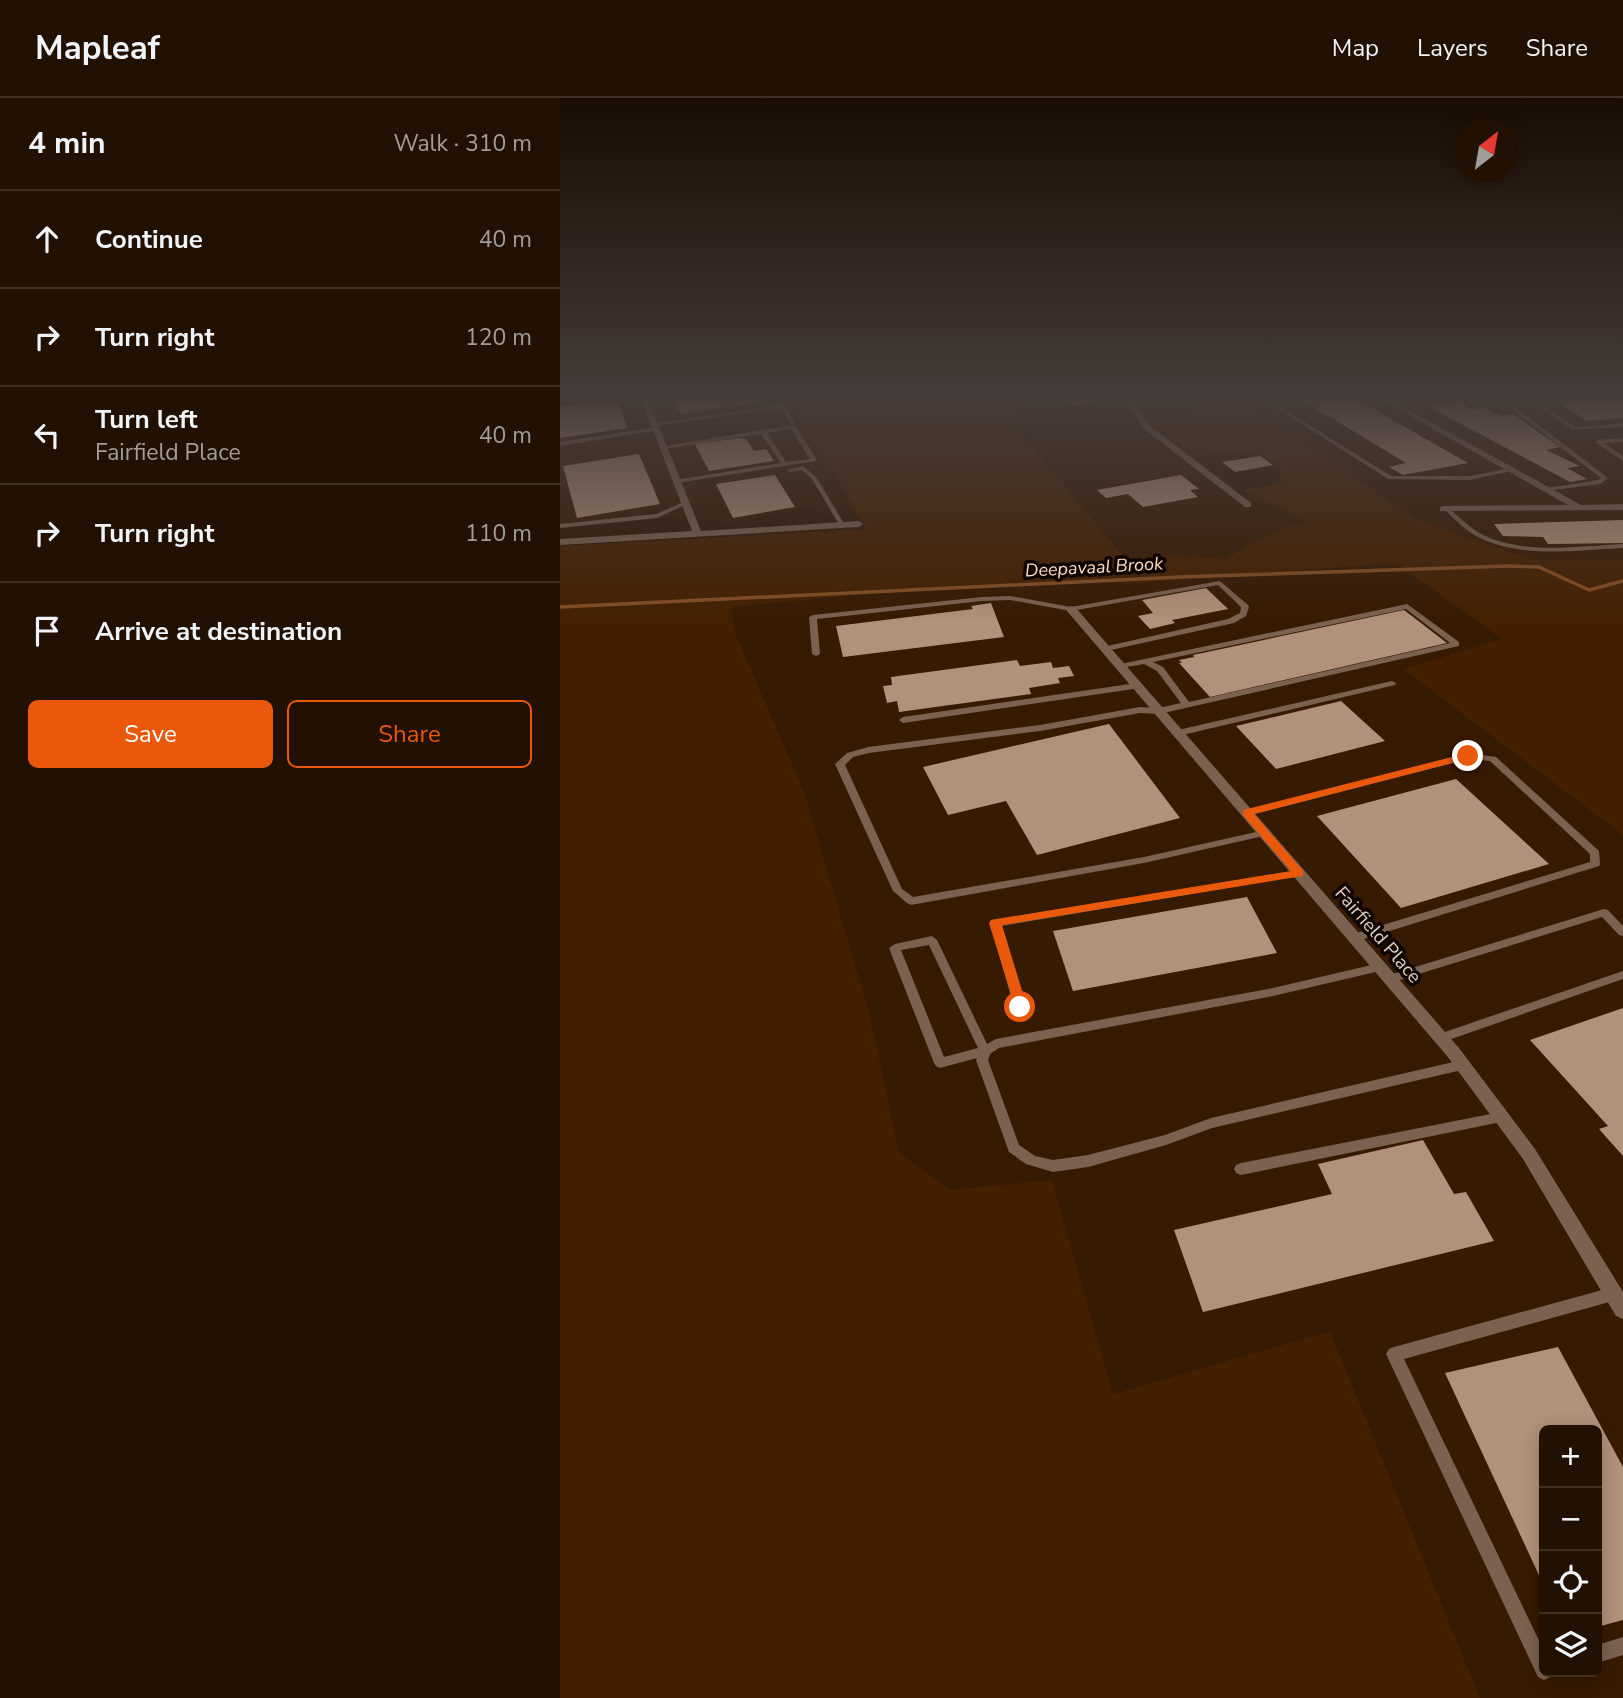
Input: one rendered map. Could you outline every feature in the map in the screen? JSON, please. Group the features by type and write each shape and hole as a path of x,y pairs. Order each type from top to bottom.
{"street":[{"path":"674,474 698,534"},
{"path":"1210,474 1248,505"},
{"path":"1519,474 1578,507"},
{"path":"1445,509 1623,507"},
{"path":"560,542 859,524"},
{"name":"Fairfield Place","path":"1071,608 1462,1065 1529,1154 1623,1310"}],"lane":[{"path":"678,484 732,474"},
{"path":"678,484 759,474"},
{"path":"809,474 842,525"},
{"path":"1383,474 1390,478 1470,478 1493,474"},
{"path":"1548,490 1600,482 1605,478 1599,474"},
{"path":"560,526 657,516 686,503"},
{"path":"1445,509 1482,537 1506,545 1548,548 1623,546"},
{"path":"816,654 813,617 991,598 1010,598 1071,608 1220,583 1245,607 1243,614 1231,621 1106,649"},
{"path":"1121,666 1407,606 1455,644 1159,711 1140,710 1040,728 868,750 850,755 840,764 898,891 911,901 1144,860 1265,833"},
{"path":"1147,662 1160,669 1187,705"},
{"path":"1178,733 1392,683"},
{"path":"903,720 1138,685"},
{"path":"1247,813 1468,756 1493,759 1595,853 1595,864 1354,938"},
{"path":"1020,1007 995,923 1299,873"},
{"path":"1462,1065 1211,1123 1166,1140 1088,1161 1053,1166 1031,1160 1014,1148 982,1060 985,1051 932,940 895,948 940,1063 985,1051 996,1044 1385,973 1604,913 1623,932"},
{"path":"1440,1038 1623,975"},
{"path":"1241,1169 1501,1117"},
{"path":"1539,1660 1394,1354 1613,1294"},
{"path":"1602,1652 1623,1646"}],"shaded area":[{"path":"560,474 834,474 855,510 821,515 815,506 735,522 669,518 560,528"},
{"path":"834,474 1054,474 1136,571 1168,555 1225,559 1291,525 1311,523 1242,490 1282,483 1280,474 1350,474 1415,519 1534,560 1623,559 1623,835 1403,669 1502,639 1396,563 1124,584 1119,581 908,591 731,607 735,633 804,792 871,1019 899,1152 950,1190 1052,1180 1113,1394 1330,1331 1480,1698 560,1698 560,546 866,529"},
{"path":"1056,474 1221,474 1242,490 1396,563 1532,560 1415,519 1361,482 1334,474 1623,474 1623,725 1503,639 1403,669 1623,835 1623,1698 1480,1698 1330,1331 1032,1417 950,1190 899,1152 871,1019 735,633 731,607 908,591 1002,588 1136,570"}],"building":[{"path":"565,474 647,474 660,504 577,518"},
{"path":"1554,474 1577,474 1587,479 1570,482"},
{"path":"775,475 795,507 733,518 716,484"},
{"path":"1181,475 1199,489 1190,490 1198,497 1143,507 1128,494 1106,498 1097,490"},
{"path":"1623,520 1623,543 1548,544 1543,537 1503,536 1494,524"},
{"path":"1206,588 1228,609 1172,620 1175,623 1150,629 1138,616 1153,613 1142,600"},
{"path":"991,603 1004,637 843,657 836,626 973,609 971,606"},
{"path":"1404,610 1447,643 1210,697 1179,663 1182,663 1179,660 1194,657 1193,655"},
{"path":"1017,660 1020,666 1051,662 1053,668 1069,666 1074,676 1058,678 1060,683 1029,688 1031,694 899,712 897,701 887,703 883,686 892,685 891,677"},
{"path":"1341,701 1385,741 1276,769 1236,726"},
{"path":"1109,724 1180,818 1037,855 1006,801 948,815 923,767"},
{"path":"1456,779 1549,864 1401,908 1317,816"},
{"path":"1247,897 1277,953 1073,991 1053,931"},
{"path":"1623,1008 1623,1156 1599,1129 1608,1126 1530,1040"},
{"path":"1423,1140 1454,1194 1466,1192 1494,1241 1203,1312 1174,1230 1332,1194 1318,1164"},
{"path":"1558,1347 1600,1425 1539,1425 1539,1575 1445,1373"},
{"path":"1602,1428 1623,1467 1623,1620 1602,1626"}],"waterway":[{"name":"Deepavaal Brook","path":"560,607 1179,577 1508,566 1539,567 1589,590 1623,581"}],"route":[{"path":"1020,1007 995,923 1299,873 1247,813 1468,756"}]}
